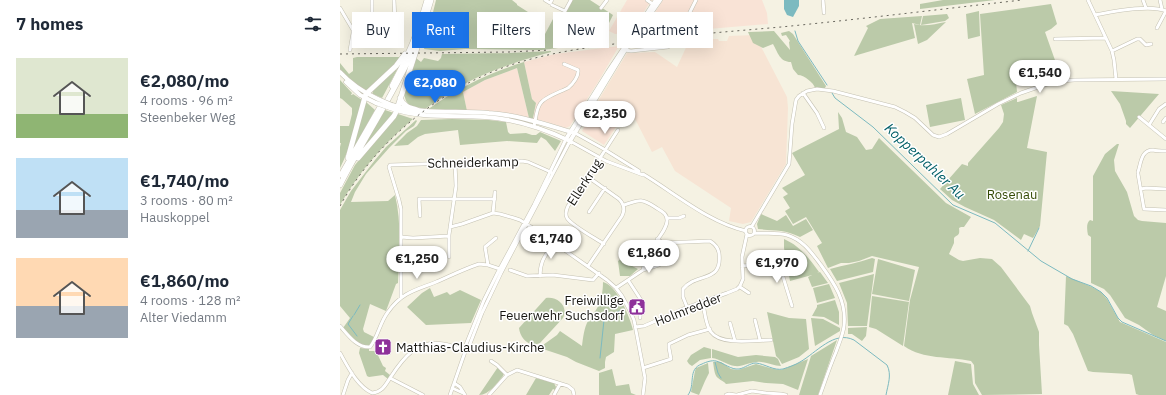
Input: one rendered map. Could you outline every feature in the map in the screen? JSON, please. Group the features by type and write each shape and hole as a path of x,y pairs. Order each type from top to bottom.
{"highway":[{"path":"424,12 428,0"},
{"path":"427,12 431,0"},
{"path":"340,186 366,95 396,66 412,43"},
{"path":"345,172 394,82 412,43"},
{"path":"345,172 398,82 414,48"},
{"path":"340,178 394,116 394,107 400,98 417,48"},
{"path":"400,98 404,105 417,110"}],"main road":[{"path":"535,124 568,140 656,0"},
{"path":"654,5 660,0"},
{"path":"340,72 366,95"},
{"path":"340,76 352,89 377,101 414,114 503,114 535,124 573,133"},
{"path":"394,107 436,112 474,114"}],"street":[{"path":"372,0 372,12"},
{"path":"394,0 394,12"},
{"path":"545,0 550,3 552,0"},
{"path":"552,4 565,11 571,0"},
{"path":"601,8 606,0"},
{"path":"647,0 654,5"},
{"path":"690,12 696,0"},
{"path":"823,0 824,13"},
{"path":"1088,0 1112,51 1116,80"},
{"path":"1143,0 1146,8"},
{"path":"1160,0 1165,10"},
{"path":"340,8 352,27"},
{"path":"1095,15 1146,8 1165,10"},
{"path":"1157,28 1165,10"},
{"path":"1054,39 1106,38"},
{"path":"1112,51 1137,39 1140,39 1146,45 1151,44"},
{"path":"350,50 352,40"},
{"path":"624,49 631,51 668,48"},
{"path":"535,124 541,102 571,86 578,75 578,70 564,64"},
{"path":"754,230 756,221 789,164 795,106 797,99 803,93 812,90 829,90 900,109 915,118 933,135 939,137 951,132 998,104 1033,88 1062,81 1166,79"},
{"path":"803,93 817,113 824,128"},
{"path":"1148,125 1159,109 1166,104"},
{"path":"1139,117 1166,139"},
{"path":"1163,122 1166,118"},
{"name":"Ellerkrug","path":"604,244 570,221 566,213 568,206 599,162 618,130"},
{"path":"573,133 605,150 712,218 729,226 741,228 747,232 754,230"},
{"path":"450,395 465,351 468,349 501,270 568,140 600,158 644,174"},
{"path":"1166,151 1151,150 1143,154 1138,173 1145,209 1166,210"},
{"name":"Schneiderkamp","path":"401,237 401,209 389,167 391,164 522,161 552,172"},
{"path":"449,257 449,236 456,186 455,162"},
{"path":"588,177 605,188 624,205 622,216 588,266"},
{"path":"588,212 605,188"},
{"path":"1141,189 1166,189"},
{"path":"494,213 495,192"},
{"path":"420,216 419,199 495,199"},
{"path":"624,205 644,201 663,212 667,218 666,226 647,255 643,270"},
{"path":"450,227 494,213 514,218 525,223 599,273 616,288 627,304 634,320 645,378 643,395"},
{"path":"667,218 679,218 684,216"},
{"path":"749,293 740,287 743,279 742,257 749,226 761,233 787,235 800,241 810,250 834,282 840,294 843,306 844,324 842,335 820,395"},
{"path":"401,298 401,237 412,238 449,236"},
{"path":"488,265 484,246 496,238"},
{"path":"657,239 663,243 710,241 715,244 717,248 719,267 716,272 688,284 683,289 683,297 687,308"},
{"path":"540,276 541,262 554,242"},
{"path":"401,258 424,257"},
{"path":"340,326 360,346 370,347 373,344 385,316 401,298 420,287 479,264 488,265 501,270"},
{"path":"742,266 778,264 792,301 792,306"},
{"path":"616,288 643,270 659,265"},
{"path":"510,270 527,276 553,275 593,280 599,273"},
{"path":"628,280 641,300 640,318"},
{"name":"Holmredder","path":"635,327 644,326 740,287"},
{"path":"703,302 712,334 735,341 771,340"},
{"path":"755,320 760,340"},
{"path":"730,323 735,341"},
{"path":"643,368 671,359 668,348 669,344 688,335 710,329"},
{"path":"340,354 363,387 372,394 382,390 400,363 410,352 422,346 444,344 465,351"},
{"path":"490,360 497,364 507,375"},
{"path":"490,395 507,375 517,370 568,386 571,388 574,395"},
{"path":"343,395 352,373"},
{"path":"390,378 421,394"},
{"path":"454,383 460,387 465,394"},
{"path":"554,395 560,384"},
{"path":"452,388 465,394"},
{"path":"726,395 766,393 786,395"}],"shaded area":[{"path":"627,0 653,0 644,12 620,12"},
{"path":"663,0 762,0 767,13 768,24 713,29 713,12 655,12"},
{"path":"617,17 617,34 609,31"},
{"path":"755,35 787,97 788,108 786,164 751,222 743,224 729,221 731,208 675,171 662,147 652,152 633,115 626,120 598,101 627,53 655,52 677,67 686,48 713,48 713,39 727,41 729,36"},
{"path":"617,46 618,48 570,126 566,128 533,118 536,103 532,99 524,62 555,54"},
{"path":"517,68 529,118 467,111 463,92 485,80"},
{"path":"598,101 622,118 604,145 582,131"}],"green space":[{"path":"436,0 512,0 528,12 477,12 477,48 545,48 545,34 553,19 553,48 558,48 542,50 465,49 440,51 424,49 469,48 469,12 433,12"},
{"path":"572,0 590,0 608,12 566,12"},
{"path":"943,0 995,0 920,9 920,4"},
{"path":"1051,4 1057,24 1045,32 1056,63 1045,71 1019,84 1017,70 1015,71 1017,92 975,114 967,79 984,75 980,14"},
{"path":"979,11 980,36 968,39 966,14"},
{"path":"609,12 613,15 609,23"},
{"path":"947,14 949,18 945,21 921,25 923,16"},
{"path":"922,16 920,25 912,23 915,38 854,56 868,28 866,26 880,19"},
{"path":"946,22 927,40 918,44 914,24 926,25"},
{"path":"774,31 790,50 790,41 786,35 782,36 781,33 789,31 793,34 826,86 825,88 815,88 813,84 803,76 798,75 793,69 791,62 787,62 782,59 773,44 763,48 753,43 748,32"},
{"path":"551,51 509,65 468,82 425,109 409,105 406,101 404,94 416,58 421,62 424,58 438,61 442,54"},
{"path":"401,57 368,89 364,91 349,79 340,69 340,63 349,74 353,71 353,58"},
{"path":"524,62 532,99 536,103 533,118 529,118 517,68 485,80 463,92 467,111 427,110 438,102 474,82 498,71"},
{"path":"395,69 397,70 382,98 373,94 372,90"},
{"path":"340,80 352,93 351,95 353,94 362,100 350,143 340,168 340,126 349,126 352,108 340,98"},
{"path":"1111,91 1159,94 1130,128 1126,124 1120,104"},
{"name":"Rosenau","path":"1037,96 1027,148 1047,152 1040,226 1033,238 1024,234 1021,240 994,220 952,200 940,189 962,164 968,166 968,163 999,128 1003,122 1004,114 1001,105 1017,98 1018,102"},
{"path":"961,98 965,120 930,127 926,105"},
{"path":"366,102 375,110 351,153 365,103"},
{"path":"385,110 394,113 360,152"},
{"path":"838,112 842,118 846,132 857,137 866,150 872,149 879,138 946,203 971,217 964,227 959,228 959,234 954,238 954,243 949,254 963,261 980,258 992,259 1001,267 1030,306 1039,332 1042,394 982,395 975,383 974,365 971,361 928,356 920,354 904,346 910,300 919,267 872,256 859,261 841,263 828,268 817,246 822,243 806,217 793,224 785,211 790,208 783,197 788,194 782,188 805,175 792,153 839,129"},
{"path":"398,114 413,119 382,148 355,181 340,205 340,193 355,165"},
{"path":"452,119 506,122 508,132 510,134 526,133 536,135 540,132 561,141 555,151 546,140 541,137 537,143 507,141 460,145 458,130 425,134 418,137 408,145 394,146 407,133 417,126 421,120"},
{"path":"416,120 417,121 414,126 406,131 389,148 366,174 351,202 388,201 395,195 399,216 400,239 398,283 396,284 386,311 370,304 363,329 364,332 374,337 370,346 365,347 354,340 343,328 350,318 340,306 340,210 351,191 375,160 386,147"},
{"path":"1119,144 1114,160 1115,171 1127,192 1134,216 1138,220 1142,221 1166,223 1166,276 1157,307 1166,311 1166,341 1125,318 1110,295 1104,289 1091,283 1091,237 1088,235 1087,227 1090,220 1093,221 1093,176 1105,154"},
{"path":"761,214 777,221 786,215 793,226 806,219 813,230 800,237 784,231 758,229 757,224"},
{"path":"784,239 795,245 804,253 819,272 817,273 820,272 828,283 812,287 808,277 812,275 790,281 784,248"},
{"path":"622,258 628,264 638,269 630,276 620,276 618,261"},
{"path":"872,258 875,259 873,272 837,281 830,269 862,261"},
{"path":"878,259 915,270 909,301 872,294"},
{"path":"874,274 867,326 848,326 847,303 839,283"},
{"path":"1066,276 1101,292 1107,299 1120,322 1166,342 1166,395 1136,394 1132,375 1129,374 1088,371 1073,334 1068,326 1064,324"},
{"path":"603,282 608,284 618,295 629,317 633,330 615,334 614,352 606,357 605,368 599,371 567,357 543,349 543,345 560,331 582,346 584,333 589,318 598,307"},
{"path":"829,284 835,298 817,303 813,288"},
{"path":"430,288 434,297 447,292 450,295 460,290 481,300 471,323 426,325 407,307 422,293"},
{"path":"872,296 909,302 903,346 876,329 869,327"},
{"path":"546,298 558,300 561,303 564,310 563,318 540,343 529,343 521,335 519,328"},
{"path":"835,300 839,312 839,325 824,317 812,316 817,305"},
{"path":"767,312 789,318 806,319 809,349 799,357 782,364 776,356"},
{"path":"811,318 823,319 840,328 840,331 815,346"},
{"path":"867,327 866,336 862,341 852,334 848,334 848,328"},
{"path":"837,340 818,395 799,395 811,356"},
{"path":"704,347 711,349 711,358 700,360 692,366 689,364 687,361 691,355"},
{"path":"360,348 369,349 369,351 376,351 383,366 386,368 385,371 390,375 388,379 383,375 367,376 359,353"},
{"path":"712,349 738,357 756,355 775,357 778,359 781,366 754,362 735,366 712,358"},
{"path":"808,359 798,390 783,384 753,381 726,384 717,377 713,362 721,362 731,369 738,370 756,364 781,370"},
{"path":"955,361 971,364 973,384 979,395 948,395"},
{"path":"708,363 709,373 699,395 691,392 696,368"},
{"path":"498,367 504,373 503,376 489,391 479,395"},
{"path":"612,369 616,386 629,384 631,393 636,395 599,395 599,373"},
{"path":"536,378 554,383 556,387 555,390 553,389 549,395 526,395"}],"water":[{"path":"784,0 799,0 799,6 793,17 787,15 784,9"}],"waterway":[{"name":"Kopperpahler Au","path":"795,31 798,41 827,85"},
{"name":"Kopperpahler Au","path":"832,93 835,98 873,127 953,205 995,223 1041,261 1072,279 1091,286 1101,292 1107,298 1118,318 1122,322 1166,341"},
{"path":"1028,251 1039,228"},
{"path":"354,315 360,305"},
{"path":"600,358 604,320 619,311"},
{"path":"353,316 348,324 357,336"},
{"path":"688,395 693,373 697,366 711,361 716,361 736,369 756,363 776,369 783,369 800,362 832,340 839,338 854,340 887,365 889,383 886,395"},
{"path":"715,362 721,378"}],"railway":[{"path":"340,206 354,183 370,162 409,123 430,106 453,91 477,79 516,63 571,50 635,41 811,24 1022,0"},
{"path":"340,54 509,52 550,50"}],"place":[{"name":"Freiwillige Feuerwehr Suchsdorf","path":"637,307"},
{"name":"Matthias-Claudius-Kirche","path":"383,347"}]}
